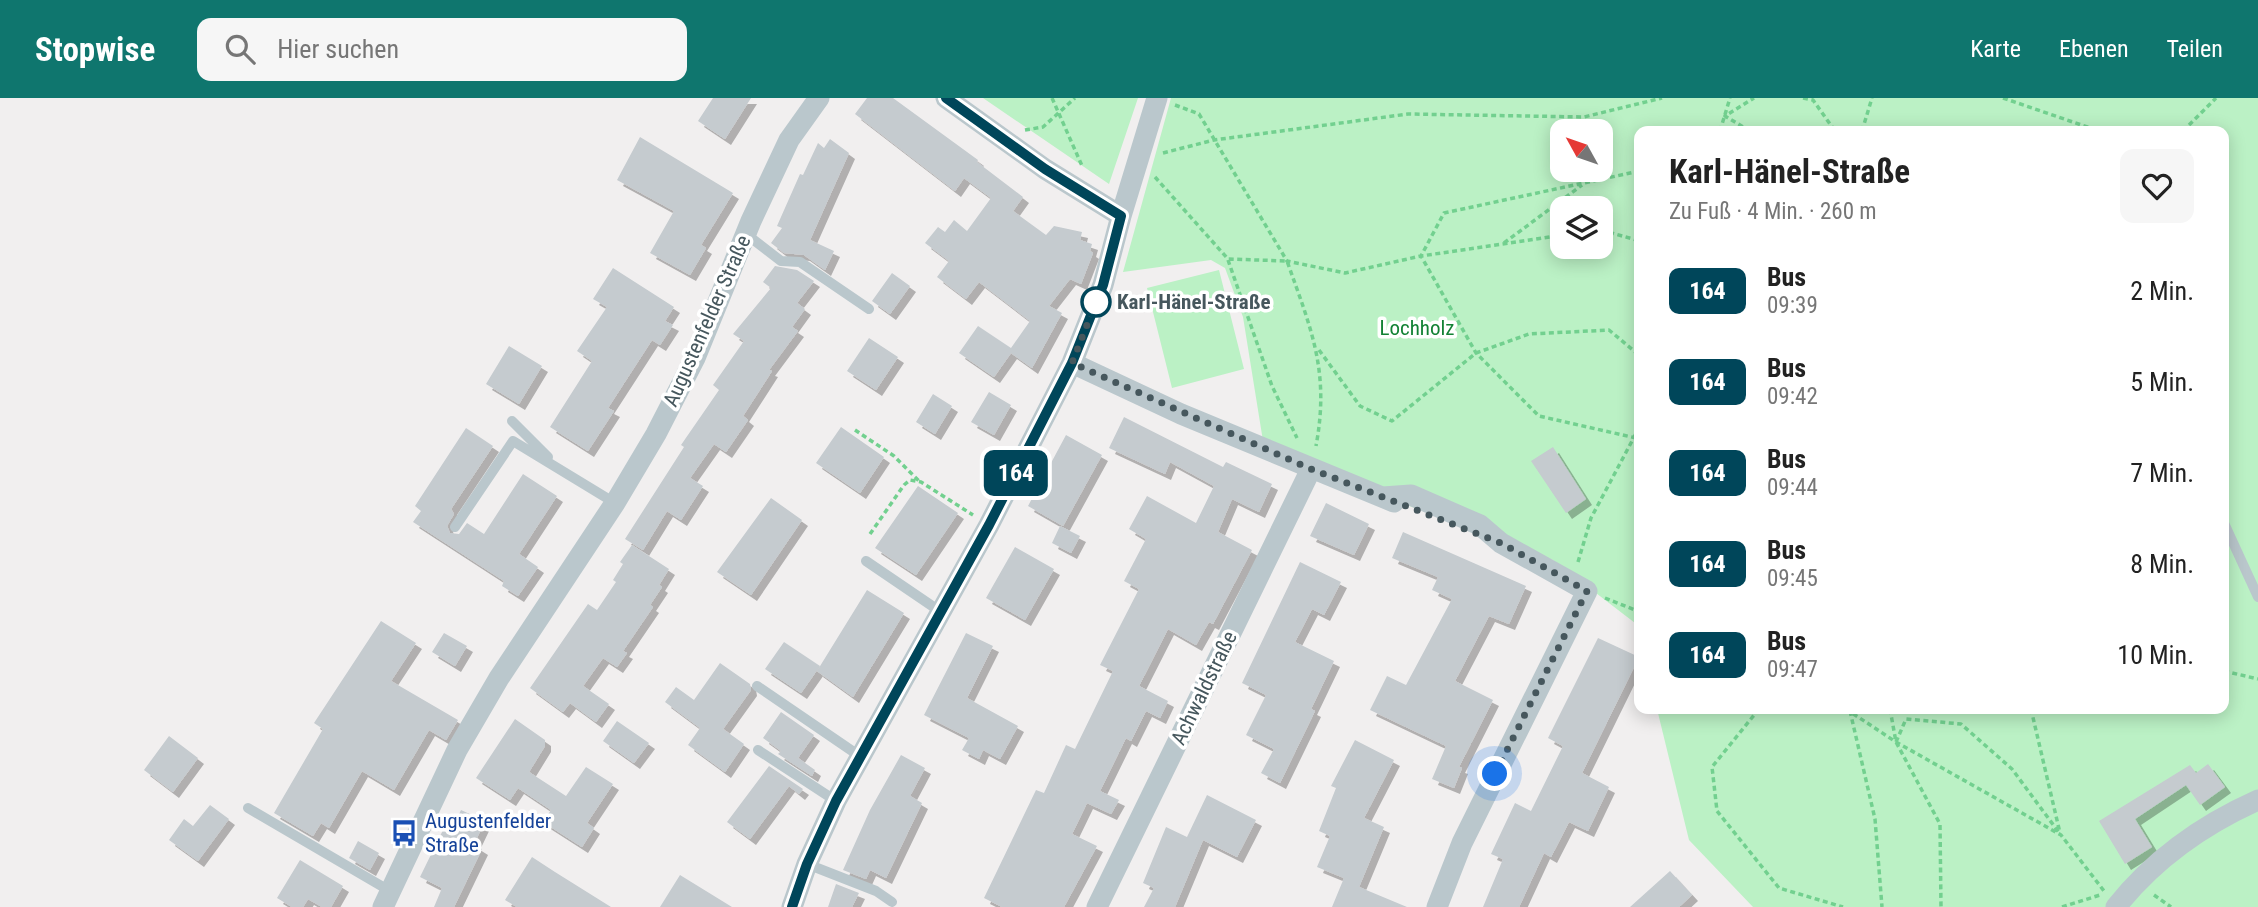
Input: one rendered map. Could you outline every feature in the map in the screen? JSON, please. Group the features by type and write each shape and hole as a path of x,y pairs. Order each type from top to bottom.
{"street":[{"name":"Augustenfelder Straße","path":"387,899 457,750 499,678 615,503 695,358 746,234 789,140 819,98"},
{"path":"946,98 1121,216"},
{"path":"792,907 807,864 836,801 989,525 1072,363 1103,285 1157,98"},
{"path":"1072,363 1382,498 1411,495 1480,525 1501,543 1580,586 1462,843 1437,907"},
{"name":"Achwaldstraße","path":"1097,907 1311,469"},
{"path":"2113,901 2179,845 2224,816 2258,800"}],"lane":[{"path":"746,234 781,261 800,262 869,309"},
{"path":"513,421 559,469"},
{"path":"455,527 513,441 615,503"},
{"path":"2229,534 2258,597"},
{"path":"866,561 941,612"},
{"path":"757,686 861,757"},
{"path":"758,750 836,801"},
{"path":"248,808 387,899"},
{"path":"807,864 876,891 892,902"}],"path":[{"path":"1052,98 1098,201"},
{"path":"998,134 1043,127 1074,98"},
{"path":"1157,98 1199,114 1287,261 1317,348 1322,411 1311,469"},
{"path":"1311,469 1272,386 1228,259 1138,159 1214,140 1408,114 1584,117 1662,98"},
{"path":"1722,126 1730,98"},
{"path":"1725,116 1754,98"},
{"path":"1803,98 1813,100 1831,126"},
{"path":"1864,126 1872,98"},
{"path":"2003,98 2084,126"},
{"path":"2188,126 2216,98"},
{"path":"1725,116 1742,126"},
{"path":"1421,256 1444,213 1634,172"},
{"path":"1502,244 1585,183"},
{"path":"1613,233 1634,239"},
{"path":"1228,259 1287,261 1345,273 1421,256 1550,237"},
{"path":"1421,256 1476,354 1539,416 1634,438"},
{"path":"1317,348 1360,406 1392,421 1476,354 1529,334 1609,330 1634,351"},
{"path":"855,430 894,456 921,482 989,525"},
{"path":"1634,442 1591,518 1580,586 1634,609"},
{"path":"870,534 904,485 910,480 921,482"},
{"path":"2229,672 2258,679"},
{"path":"1755,714 1712,767 1717,811 1779,888 1843,907"},
{"path":"1850,714 1875,819 1882,907"},
{"path":"1855,714 1896,742 2061,835"},
{"path":"1891,714 1896,742 1940,824 1941,907"},
{"path":"2032,714 2061,835"},
{"path":"1896,742 1906,719 1961,724 2012,769 2113,901"},
{"path":"2062,907 2113,901"}],"green space":[{"path":"983,98 1138,98 1109,184"},
{"name":"Lochholz","path":"1171,98 2258,98 2258,907 1753,907 1689,840 1658,714 2229,714 2229,126 1634,126 1634,622 1553,560 1311,469 1263,441 1243,317 1225,268 1211,260 1123,272"},
{"path":"1219,270 1244,369 1172,388 1147,288"}],"building":[{"path":"713,98 751,98 725,139 698,121"},
{"path":"867,98 893,98 978,160 977,162 1023,197 1013,211 1046,235 1054,226 1082,232 1080,240 1092,244 1090,251 1093,253 1081,284 1070,279 1049,306 1062,313 1032,368 1011,353 994,377 959,353 978,326 1011,348 1030,321 979,282 966,299 937,277 949,261 925,243 938,227 945,232 954,220 967,231 991,198 964,178 955,191 855,114"},
{"path":"640,137 733,193 701,245 706,248 690,275 650,253 674,211 617,180"},
{"path":"830,139 849,153 810,240 834,251 825,270 804,255 784,253 771,243 782,228 777,226 800,174 803,175 818,143 824,148"},
{"path":"775,266 797,270 814,281 797,303 805,309 792,327 798,331 769,370 772,371 743,416 748,420 726,452 714,444 690,478 703,486 681,520 667,511 643,550 625,539 684,447 681,445 719,390 713,385 744,341 733,334 771,288 763,282"},
{"path":"613,268 674,307 665,321 673,325 660,345 652,340 608,408 614,411 588,451 550,427 592,361 577,351 607,307 593,299"},
{"path":"892,273 910,286 890,314 872,301"},
{"path":"869,338 898,357 876,390 847,371"},
{"path":"509,346 542,366 519,404 486,384"},
{"path":"989,392 1011,405 994,435 971,422"},
{"path":"933,394 952,406 935,434 916,422"},
{"path":"1124,417 1223,467 1226,462 1272,484 1259,512 1232,499 1218,532 1252,550 1213,624 1209,622 1196,645 1168,629 1139,686 1168,701 1160,718 1146,711 1131,741 1126,738 1100,791 1119,800 1111,814 1087,803 1072,834 1097,846 1064,907 1002,907 984,898 1036,790 1044,793 1066,745 1075,749 1113,671 1100,665 1139,589 1124,581 1146,539 1129,529 1147,496 1196,523 1214,486 1170,462 1165,474 1109,448"},
{"path":"841,427 884,457 860,493 816,463"},
{"path":"466,428 493,446 451,509 454,514 447,526 450,533 459,534 467,523 484,534 523,474 557,496 519,554 538,567 518,596 502,586 504,581 413,522 421,511 415,506"},
{"path":"1066,435 1102,455 1063,526 1028,506"},
{"path":"1553,447 1586,499 1566,513 1531,461"},
{"path":"918,486 958,513 916,575 875,548"},
{"path":"771,498 802,520 751,595 717,572"},
{"path":"1326,503 1369,524 1354,555 1310,536"},
{"path":"1060,526 1080,536 1071,553 1052,543"},
{"path":"1403,532 1526,586 1509,624 1489,616 1455,681 1493,700 1459,767 1462,768 1454,788 1432,779 1446,746 1370,710 1387,676 1406,685 1452,599 1432,590 1438,577 1392,558"},
{"path":"632,545 669,569 659,585 662,587 650,605 653,607 623,651 627,653 617,667 603,658 583,686 609,704 596,722 570,703 563,712 530,688 588,604 597,610 616,582 613,580 623,564 620,562"},
{"path":"1015,547 1054,569 1025,620 986,598"},
{"path":"1300,562 1341,582 1324,615 1312,609 1295,642 1334,661 1311,709 1315,711 1280,783 1261,773 1274,749 1246,735 1266,695 1242,683"},
{"path":"867,590 904,613 853,697 817,671"},
{"path":"381,621 416,643 391,681 458,720 446,740 429,730 394,790 362,771 329,828 321,823 313,836 274,813 323,729 314,723"},
{"path":"444,633 467,646 455,666 432,652"},
{"path":"966,633 993,646 967,698 1018,726 1000,759 983,750 979,759 962,750 969,738 924,715"},
{"path":"1598,638 1634,655 1634,667 1582,773 1609,787 1588,831 1569,822 1551,857 1544,853 1519,907 1483,907 1503,859 1491,854 1515,803 1531,811 1563,746 1548,738"},
{"path":"784,642 820,666 801,693 765,669"},
{"path":"720,663 750,684 751,690 723,729 744,744 725,772 688,745 700,728 665,702 676,687 694,700"},
{"path":"781,712 814,735 798,758 815,770 812,776 778,754 781,751 763,738"},
{"path":"515,719 545,740 545,746 529,772 566,796 586,767 613,784 587,823 594,828 582,847 543,822 551,810 518,788 510,800 476,778"},
{"path":"617,721 649,743 634,763 603,741"},
{"path":"169,736 198,758 173,792 144,770"},
{"path":"1355,740 1394,760 1364,818 1384,827 1359,887 1407,907 1332,907 1344,878 1317,867 1330,836 1319,831 1336,788 1331,786"},
{"path":"901,755 925,768 910,796 922,803 886,878 870,870 866,879 843,870 870,810"},
{"path":"2208,764 2225,787 2200,805 2186,785 2135,819 2152,847 2125,864 2099,821 2190,765 2196,773"},
{"path":"769,766 803,789 799,794 789,786 750,839 727,822"},
{"path":"1207,795 1256,820 1237,857 1203,840 1175,907 1144,907 1154,888 1143,883 1166,827 1187,837"},
{"path":"210,805 229,819 198,861 169,840 184,819 193,826"},
{"path":"461,810 485,821 474,844 482,849 454,907 434,907 442,888 420,877 443,830 450,833"},
{"path":"358,841 379,853 370,870 349,858"},
{"path":"532,857 611,907 517,907 505,900"},
{"path":"300,860 343,886 331,907 322,907 308,899 303,907 292,907 277,898"},
{"path":"1670,871 1692,895 1679,907 1630,907"},
{"path":"680,875 732,907 660,907"},
{"path":"836,884 859,893 852,907 828,907"}],"bus line":[{"name":"164","path":"792,907 807,864 836,801 1009,488 1072,363 1103,285 1121,216 1045,169 946,98"}],"place":[{"name":"Karl-Hänel-Straße","path":"1096,302"},
{"name":"Augustenfelder Straße","path":"404,833"}],"route":[{"path":"1096,302 1072,363 1181,414 1311,469 1501,543 1587,591 1495,774"}]}
